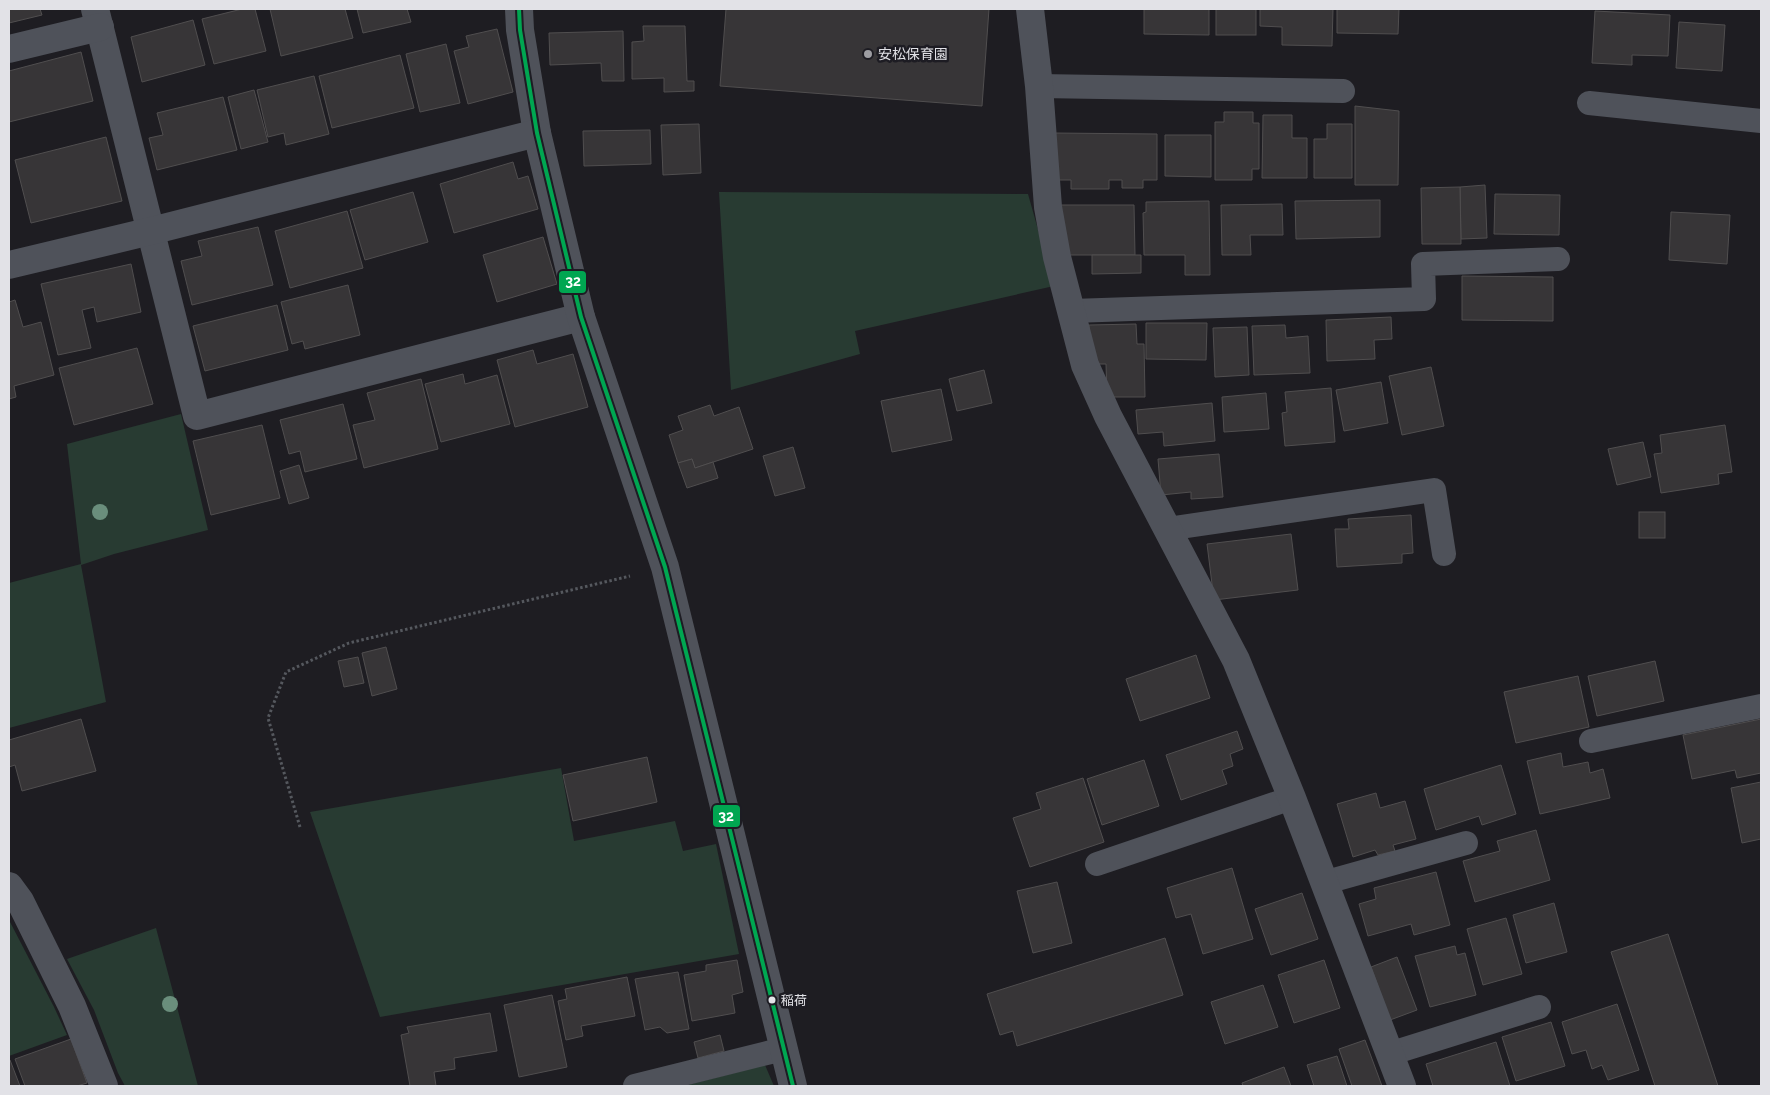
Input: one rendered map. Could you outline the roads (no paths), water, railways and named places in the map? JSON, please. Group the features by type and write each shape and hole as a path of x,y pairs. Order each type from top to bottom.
{"street":[{"path":"519,9 520,30 537,133 581,317 665,567 793,1086"},
{"path":"1030,9 1048,208 1057,257 1086,365 1108,416 1236,660 1292,798 1402,1086"},
{"path":"9,49 98,18 197,416 581,317"},
{"path":"9,265 537,133"},
{"path":"9,886 20,901 72,1006 104,1086"}],"lane":[{"path":"1038,86 1343,91"},
{"path":"1590,103 1761,121"},
{"path":"1072,312 1424,299 1423,264 1558,259"},
{"path":"1167,529 1434,490 1444,554"},
{"path":"1591,742 1761,706"},
{"path":"1097,864 1292,798"},
{"path":"1323,883 1466,843"},
{"path":"1389,1054 1539,1007"},
{"path":"635,1086 783,1049"}],"place":[{"name":"安松保育園","path":"868,54"},
{"name":"稲荷","path":"772,1000"}]}
